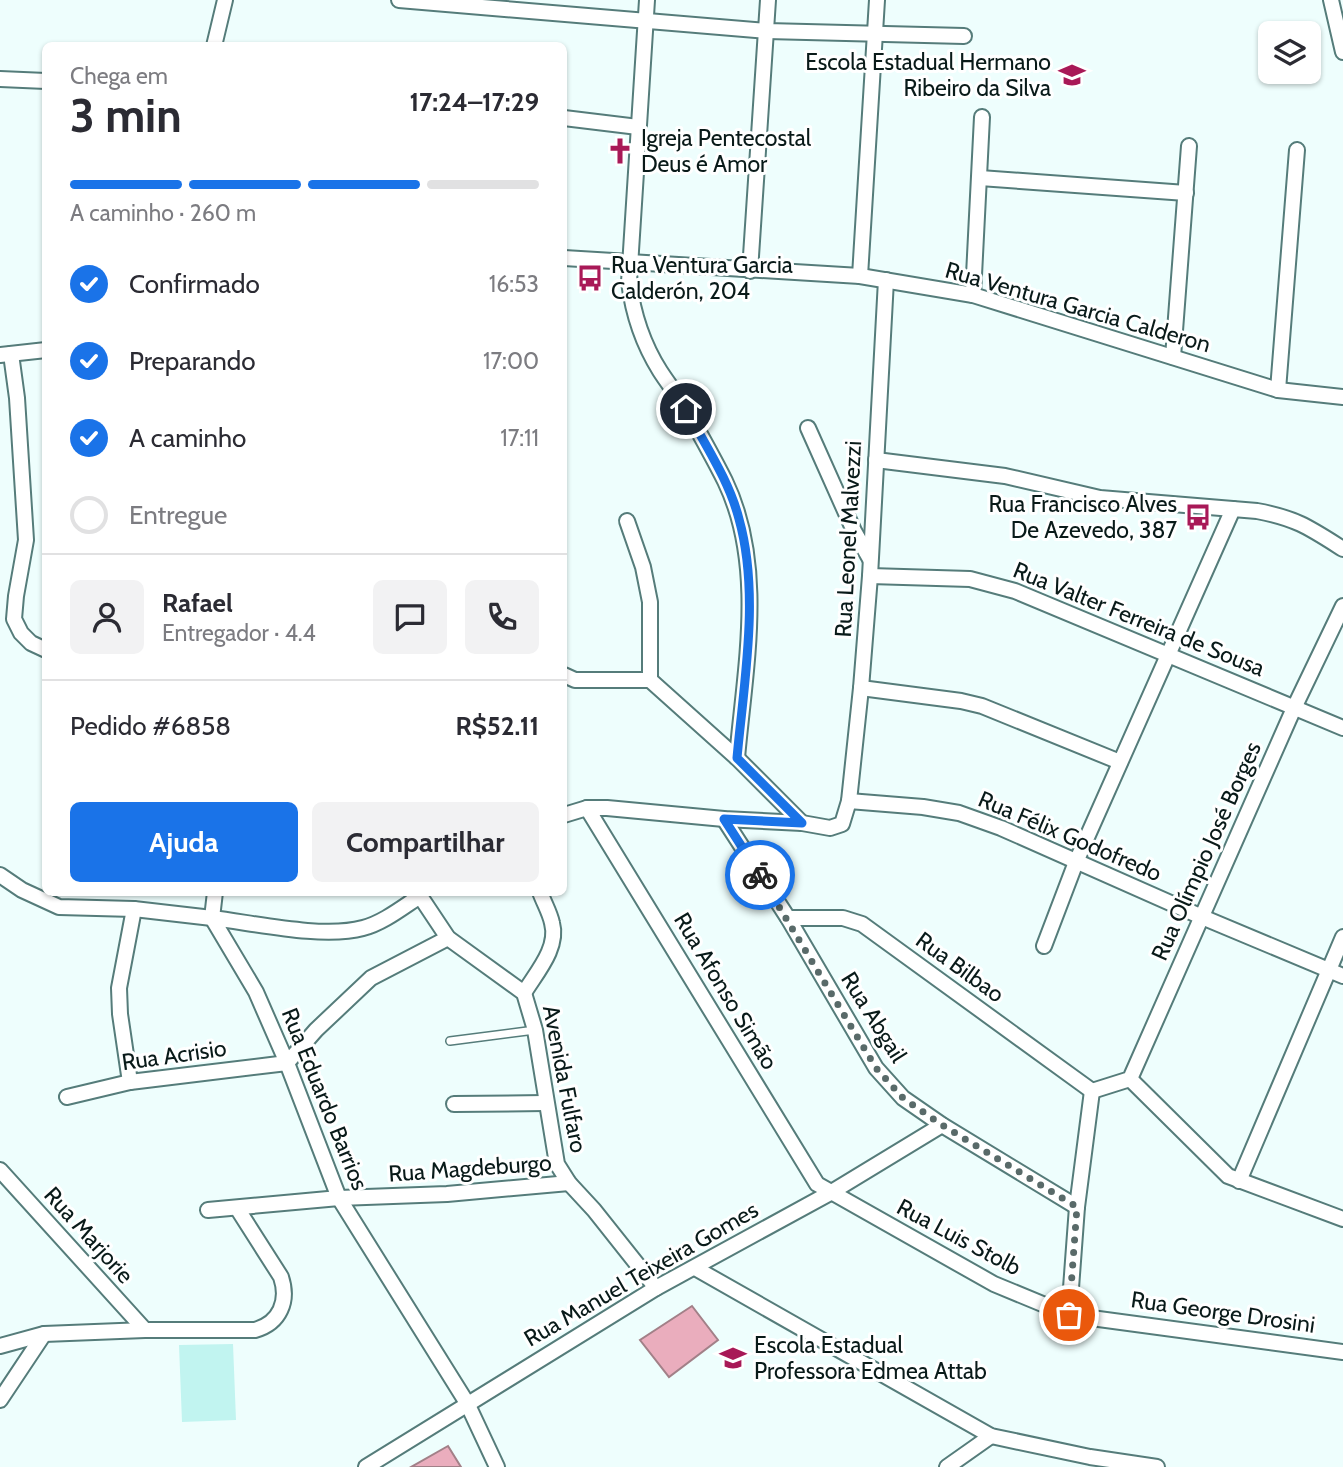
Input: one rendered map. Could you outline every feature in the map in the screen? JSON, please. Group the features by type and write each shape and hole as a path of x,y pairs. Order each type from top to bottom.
{"street":[{"path":"215,42 225,0"},
{"path":"399,0 766,30 964,36"},
{"path":"647,0 629,282 633,309 642,335 658,369 686,409 725,482 739,517 750,578 737,758"},
{"path":"750,271 768,0"},
{"path":"860,276 877,0"},
{"path":"1331,0 1343,52"},
{"path":"0,79 42,81"},
{"path":"973,295 982,117"},
{"path":"567,118 638,127"},
{"path":"1173,357 1189,146"},
{"path":"1278,390 1297,150"},
{"path":"980,178 1186,193"},
{"name":"Rua Ventura Garcia Calderon","path":"567,258 860,276 973,295 1278,390 1343,397"},
{"name":"Rua Leonel Malvezzi","path":"849,801 870,576 886,281"},
{"path":"42,350 6,355 17,398 26,540 14,619 21,633 31,643 42,648"},
{"path":"808,428 853,531 871,560"},
{"path":"876,460 1005,476 1100,498 1281,515 1302,523 1343,549"},
{"path":"1044,946 1076,862 1233,509"},
{"path":"627,521 643,567 650,602 650,680"},
{"name":"Rua Valter Ferreira de Sousa","path":"870,576 970,579 998,585 1343,728"},
{"name":"Rua Olímpio José Borges","path":"1130,1079 1294,708 1343,606"},
{"path":"567,676 575,680 650,680 737,758 802,823"},
{"path":"861,688 982,706 1120,762"},
{"path":"567,815 587,808 802,823 837,828 842,824 849,801"},
{"name":"Rua Félix Godofredo","path":"849,801 959,813 1000,828 1336,973"},
{"name":"Rua Afonso Simão","path":"587,808 817,1184 830,1194"},
{"name":"Rua Abgail","path":"724,819 788,918 876,1068 903,1098 942,1125 1077,1207"},
{"path":"0,875 22,890 58,907 134,909 313,930 346,931 365,928 417,896"},
{"path":"212,918 215,896"},
{"name":"Avenida Fulfaro","path":"421,896 448,939 524,993 535,1030 556,1164 656,1288"},
{"path":"524,993 550,950 554,933 542,896"},
{"path":"130,1082 119,988 134,909"},
{"name":"Rua Eduardo Barrios","path":"212,918 256,992 287,1063 339,1198 467,1403 497,1467"},
{"name":"Rua Bilbao","path":"788,918 843,918 862,924 1092,1091"},
{"path":"1239,1181 1336,973 1343,937"},
{"path":"287,1063 316,1030 371,978 448,939"},
{"name":"Rua Acrisio","path":"67,1097 130,1082 287,1063"},
{"path":"1069,1315 1077,1207 1092,1091 1130,1079 1228,1175 1343,1219"},
{"path":"454,1104 545,1102"},
{"name":"Rua Manuel Teixeira Gomes","path":"366,1467 656,1288 830,1194 942,1125"},
{"name":"Rua Marjorie","path":"0,1170 145,1330"},
{"name":"Rua Magdeburgo","path":"208,1210 339,1198 447,1194 569,1183"},
{"name":"Rua Luis Stolb","path":"830,1194 994,1284 1069,1315"},
{"path":"0,1346 44,1334 255,1330 268,1327 276,1318 285,1288 281,1277 237,1208"},
{"path":"695,1268 991,1436 1089,1462 1157,1467"},
{"name":"Rua George Drosini","path":"1069,1315 1343,1352"},
{"path":"0,1400 44,1334"},
{"path":"947,1467 991,1436"}],"lane":[{"path":"450,1041 535,1030"}],"shaded area":[{"path":"233,1344 236,1420 182,1422 179,1345"}],"building":[{"path":"692,1306 718,1340 669,1377 640,1340"},
{"path":"448,1446 461,1467 411,1467"}],"way so far":[{"path":"760,875 888,1084 942,1125 1077,1207 1069,1315"}],"place":[{"name":"Escola Estadual Hermano Ribeiro da Silva","path":"1072,75"},
{"name":"Igreja Pentecostal Deus é Amor","path":"620,151"},
{"name":"Rua Ventura Garcia Calderón, 204","path":"590,278"},
{"name":"Rua Francisco Alves De Azevedo, 387","path":"1198,517"},
{"name":"Escola Estadual Professora Edmea Attab","path":"733,1358"}],"route":[{"path":"686,409 725,482 739,517 750,578 737,758 802,823 724,819 760,875"}]}
